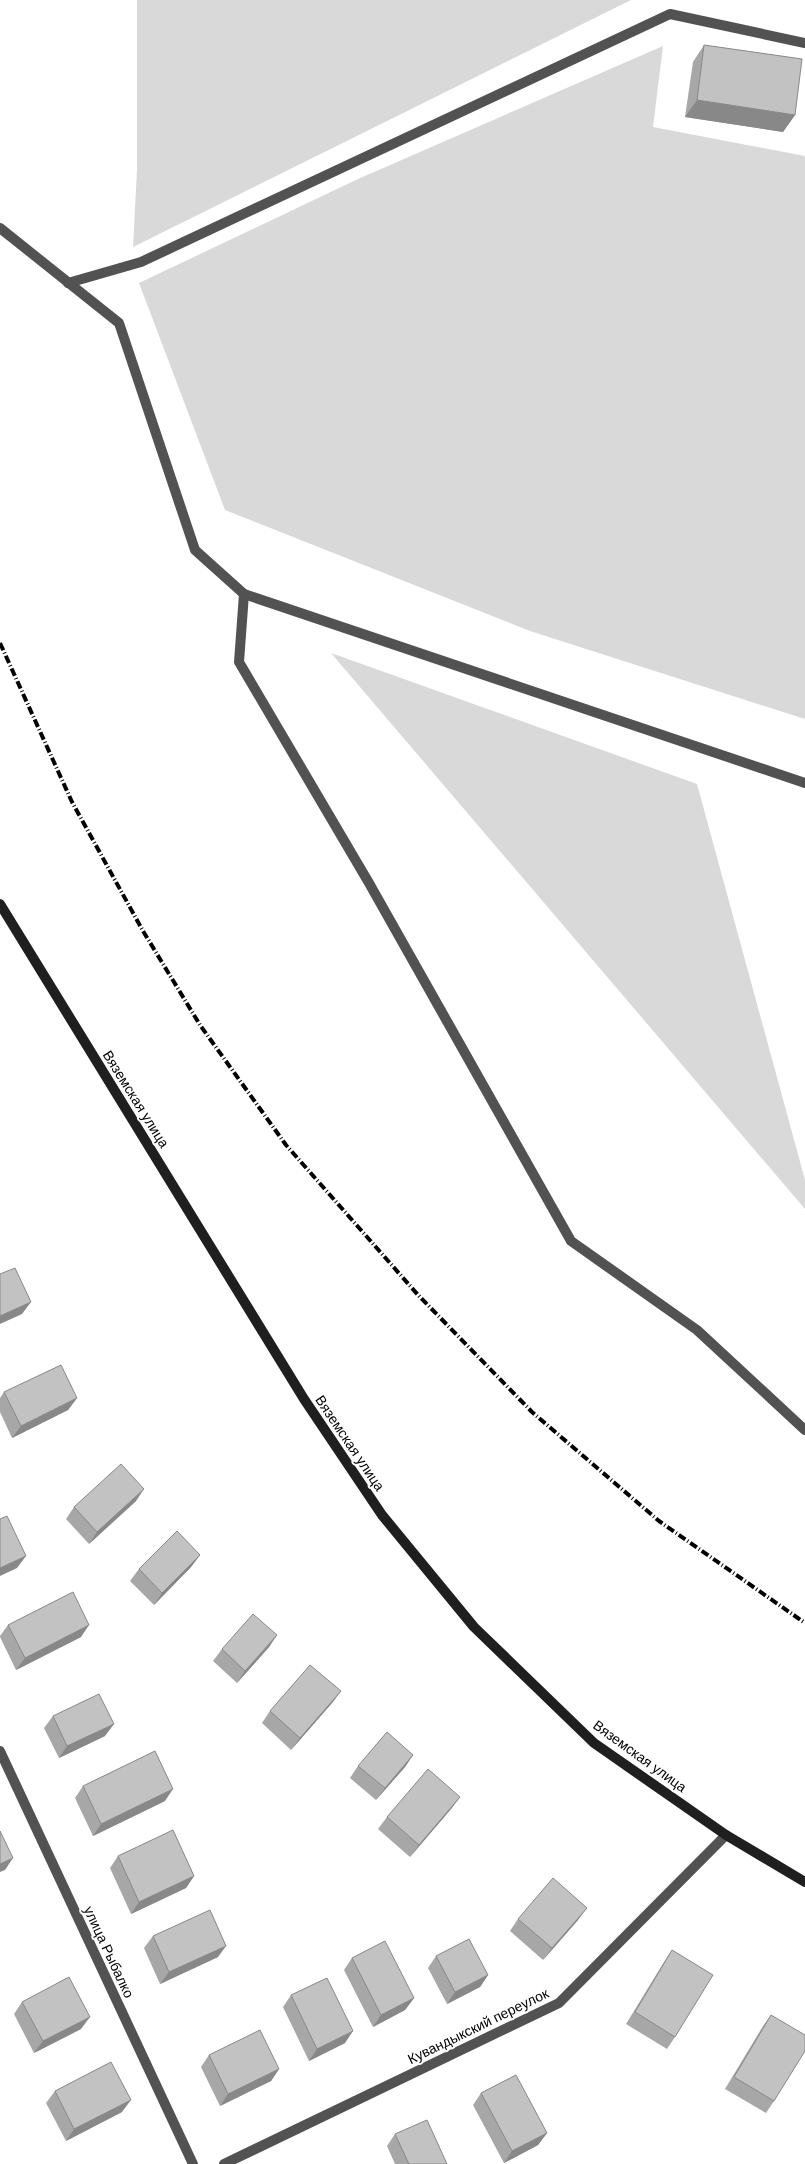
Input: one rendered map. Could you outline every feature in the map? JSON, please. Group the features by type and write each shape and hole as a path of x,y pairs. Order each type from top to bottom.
{"main road":[{"name":"Вяземская улица","path":"0,904 299,1391 382,1515 474,1627 594,1743 726,1835 805,1882"}],"street":[{"path":"68,283 141,262 670,14 805,43"},
{"path":"0,228 119,323 195,550 244,594 805,784"},
{"path":"244,594 239,662 369,883 571,1241 696,1330 805,1430"},
{"name":"улица Рыбалко","path":"0,1751 193,2164"},
{"name":"Кувандыкский переулок","path":"224,2164 559,2003 726,1835"}],"shaded area":[{"path":"137,0 631,0 133,247 137,170"},
{"path":"663,46 653,127 805,156 805,719 530,631 225,510 139,283 358,179"},
{"path":"331,653 697,784 805,1180 805,1209"}],"building":[{"path":"704,45 802,59 795,115 697,100"},
{"path":"15,1268 31,1302 0,1316 0,1274"},
{"path":"61,1365 77,1398 21,1426 4,1392"},
{"path":"121,1464 144,1489 97,1532 74,1507"},
{"path":"7,1516 26,1556 0,1568 0,1519"},
{"path":"177,1531 200,1555 162,1593 139,1569"},
{"path":"73,1592 89,1625 25,1658 8,1625"},
{"path":"253,1614 277,1635 245,1671 222,1649"},
{"path":"310,1665 341,1691 300,1738 270,1711"},
{"path":"99,1694 114,1724 67,1746 53,1716"},
{"path":"387,1732 413,1755 385,1788 358,1766"},
{"path":"155,1751 173,1789 101,1824 83,1786"},
{"path":"428,1769 460,1797 419,1845 387,1817"},
{"path":"173,1830 194,1876 139,1902 118,1856"},
{"path":"0,1831 13,1858 0,1864"},
{"path":"553,1878 587,1908 552,1948 518,1919"},
{"path":"210,1910 226,1946 169,1972 153,1936"},
{"path":"469,1939 488,1975 455,1992 436,1956"},
{"path":"385,1941 414,1998 381,2015 352,1958"},
{"path":"672,1950 713,1975 675,2037 635,2012"},
{"path":"69,1977 90,2017 43,2041 22,2002"},
{"path":"327,1978 353,2031 317,2049 291,1995"},
{"path":"771,2015 805,2035 805,2051 774,2101 734,2077"},
{"path":"260,2030 279,2069 228,2094 209,2055"},
{"path":"111,2062 131,2100 74,2129 55,2091"},
{"path":"516,2075 547,2133 512,2151 481,2093"},
{"path":"427,2120 447,2164 409,2164 395,2134"}],"railway":[{"path":"0,643 72,802 143,931 200,1025 286,1145 419,1296 532,1412 659,1521 805,1623"}]}
